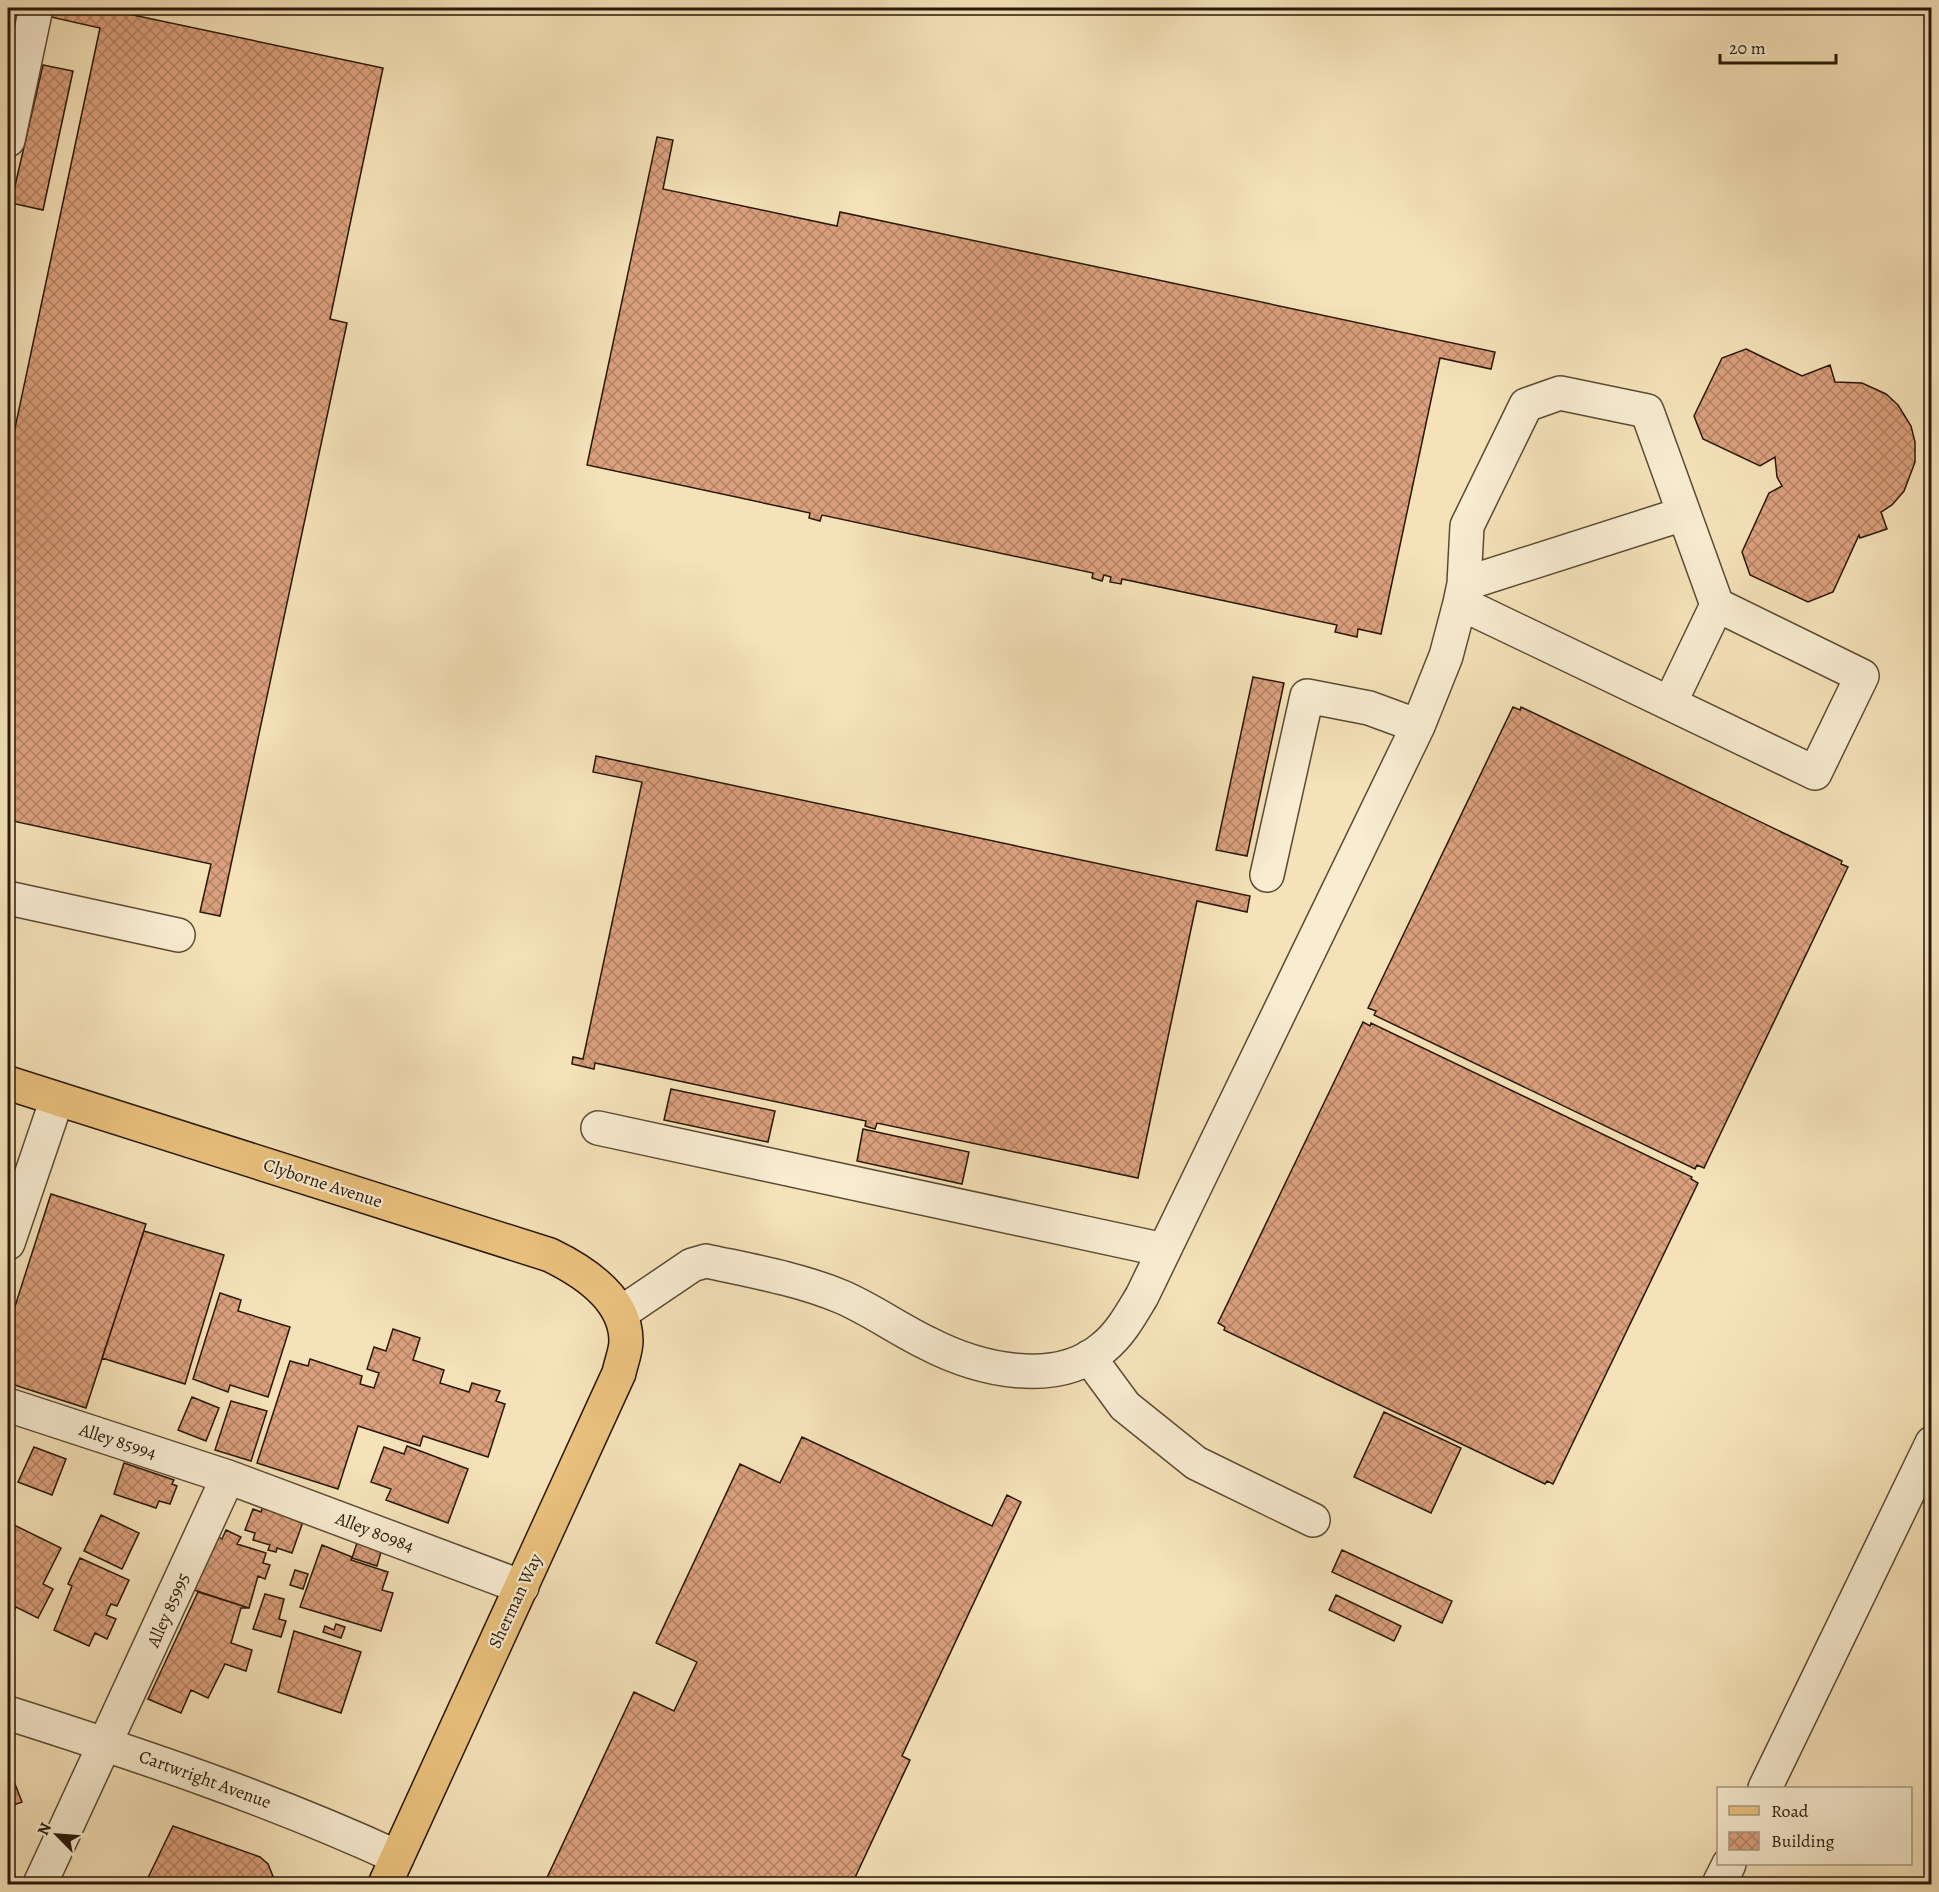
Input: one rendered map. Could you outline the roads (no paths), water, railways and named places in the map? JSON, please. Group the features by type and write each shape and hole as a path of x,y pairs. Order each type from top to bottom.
{"main road":[{"name":"Clyborne Avenue","path":"8,1083 550,1255 581,1270 621,1313"},
{"name":"Sherman Way","path":"391,1871 619,1373 626,1341 621,1313"}],"street":[{"path":"8,140 36,8"},
{"path":"621,1313 692,1265 706,1261 824,1290 928,1344 993,1367 1024,1370 1056,1369 1089,1357 1104,1348 1124,1326 1164,1250 1418,726 1446,656 1462,593 1467,526 1526,405 1560,393 1647,411 1717,604 1863,676 1815,773 1670,703 1462,593"},
{"path":"1462,593 1683,514"},
{"path":"1670,703 1717,604"},
{"path":"1267,875 1307,696 1369,708 1418,726"},
{"path":"8,898 178,934"},
{"path":"8,1243 57,1098"},
{"path":"598,1128 1164,1250"},
{"path":"1089,1357 1125,1406 1196,1463 1313,1520"},
{"name":"Alley 85994","path":"8,1405 228,1477"},
{"path":"1765,1787 1932,1443"},
{"name":"Alley 80984","path":"228,1477 522,1587"},
{"name":"Alley 85995","path":"39,1884 107,1744 228,1477"},
{"name":"Cartwright Avenue","path":"8,1713 107,1744 313,1819 391,1871"},
{"path":"1719,1884 1728,1865"}]}
